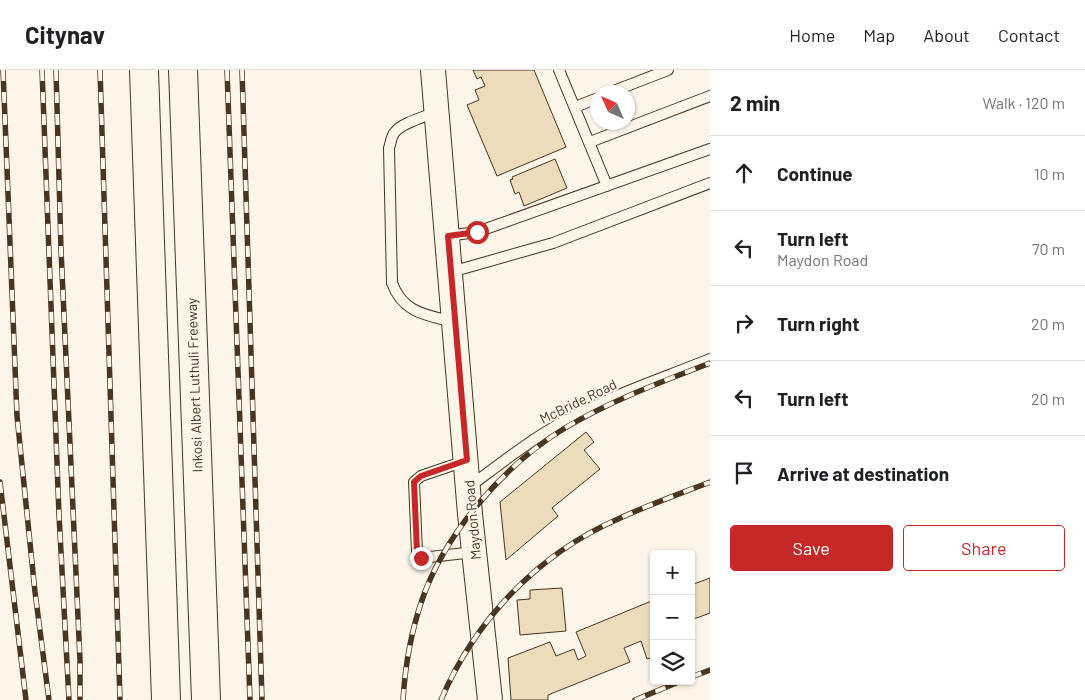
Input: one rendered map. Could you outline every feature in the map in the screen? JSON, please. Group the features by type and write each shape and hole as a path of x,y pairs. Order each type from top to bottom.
{"highway":[{"path":"144,70 166,700"},
{"name":"Inkosi Albert Luthuli Freeway","path":"183,70 206,700"}],"street":[{"name":"Maydon Road","path":"433,70 469,487 490,700"}],"lane":[{"path":"559,70 607,186"},
{"path":"629,85 668,70"},
{"path":"590,142 710,96"},
{"path":"575,107 590,101"},
{"path":"437,112 400,128 395,132 391,140 389,148 392,283 398,298 406,306 428,316 455,322"},
{"path":"448,236 477,232 710,150"},
{"path":"451,272 553,244 710,183"},
{"name":"McBride Road","path":"469,487 534,440 563,422 600,403 710,359"},
{"path":"467,460 421,476 414,482 417,552 421,558 475,552"}],"building":[{"path":"473,70 534,70 566,147 497,176 467,105 479,100 475,90 485,86 481,77 477,79"},
{"path":"555,159 567,188 524,206 519,192 515,194 510,180 513,179 512,177"},
{"path":"586,432 594,442 584,450 600,469 552,508 558,516 506,560 500,502"},
{"path":"710,578 710,613 695,619 695,595 695,584"},
{"path":"562,588 566,631 520,635 517,600 530,599 530,590"},
{"path":"650,602 650,658 647,659 641,641 624,648 630,662 548,695 548,700 511,700 508,658 550,642 556,656 574,649 578,660 586,656 576,632"}],"railway":[{"path":"3,70 17,416 35,592 49,700"},
{"path":"42,70 59,515 69,700"},
{"path":"56,70 61,250 80,660 80,700"},
{"path":"100,70 120,700"},
{"path":"227,70 250,700"},
{"path":"242,70 262,700"},
{"path":"403,700 405,675 412,637 418,612 432,575 462,526 499,481 543,443 582,418 636,392 710,363"},
{"path":"0,482 26,700"},
{"path":"441,700 455,671 491,617 512,593 536,571 561,551 618,519 710,482"},
{"path":"695,676 710,670"},
{"path":"635,700 671,685"}],"route":[{"path":"421,558 417,552 414,482 416,478 467,460 448,236 477,232"}]}
